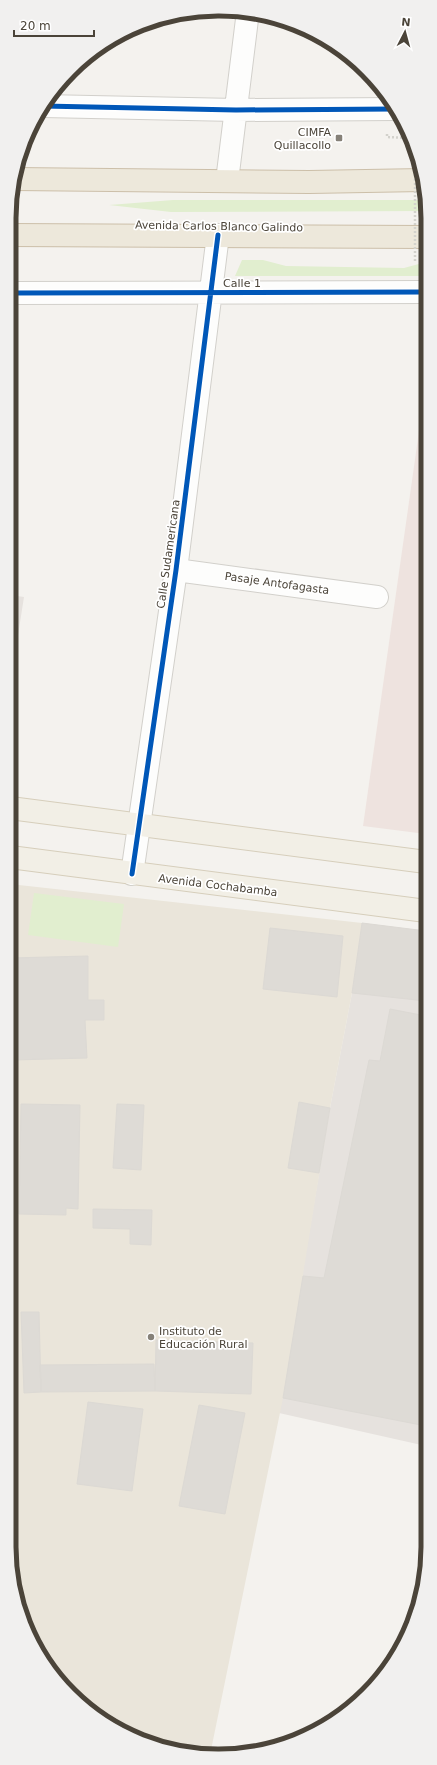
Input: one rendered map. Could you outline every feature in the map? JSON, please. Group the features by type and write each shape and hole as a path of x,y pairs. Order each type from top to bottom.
{"highway":[{"path":"22,171 83,180"},
{"path":"20,179 227,181 417,180"},
{"name":"Avenida Carlos Blanco Galindo","path":"16,235 421,237"}],"main road":[{"path":"16,809 421,861"},
{"name":"Avenida Cochabamba","path":"16,858 421,910"}],"street":[{"path":"227,181 247,18"},
{"path":"50,106 236,110 389,109"},
{"name":"Calle Sudamericana","path":"132,874 176,570 212,293 218,235"},
{"name":"Calle 1","path":"16,293 421,292"},
{"name":"Pasaje Antofagasta","path":"176,570 377,597"}],"path":[{"path":"415,170 415,261"}],"shaded area":[{"path":"421,417 421,833 363,826"},
{"path":"16,596 24,597 16,648"},
{"name":"Instituto de Educación Rural","path":"16,885 362,923 352,993 330,1108 283,1398 211,1749 179,1745 141,1734 117,1722 85,1699 66,1680 50,1659 31,1624 23,1599 16,1560"},
{"path":"362,923 421,930 421,1445 279,1413 330,1108 352,993"}],"green space":[{"path":"173,200 420,200 421,211 171,212 109,205"},
{"path":"242,260 263,260 286,266 404,268 421,263 421,276 235,276"},
{"path":"34,893 124,904 118,947 28,935"}],"building":[{"path":"362,923 421,930 421,1000 352,993"},
{"path":"270,928 343,936 337,997 263,989"},
{"path":"88,956 88,1000 104,1000 104,1020 85,1020 87,1058 16,1060 16,958"},
{"path":"390,1009 421,1015 421,1425 283,1398 303,1276 324,1278 369,1060 380,1061"},
{"path":"299,1102 330,1108 319,1173 288,1168"},
{"path":"21,1104 80,1105 78,1209 66,1208 66,1215 19,1214"},
{"path":"117,1104 144,1105 141,1170 113,1168"},
{"path":"93,1209 152,1210 151,1245 130,1244 130,1229 93,1228"},
{"path":"21,1312 39,1312 41,1392 24,1393"},
{"path":"156,1340 253,1343 251,1394 155,1391"},
{"path":"154,1364 155,1391 41,1392 40,1365"},
{"path":"88,1402 143,1409 132,1491 77,1484"},
{"path":"199,1405 245,1413 225,1514 179,1506"}],"cycle path":[{"path":"50,106 236,110 389,109"},
{"path":"132,874 176,570 218,235"},
{"path":"16,293 421,292"}],"place":[{"name":"CIMFA Quillacollo","path":"339,138"},
{"name":"Instituto de Educación Rural","path":"151,1337"}]}
